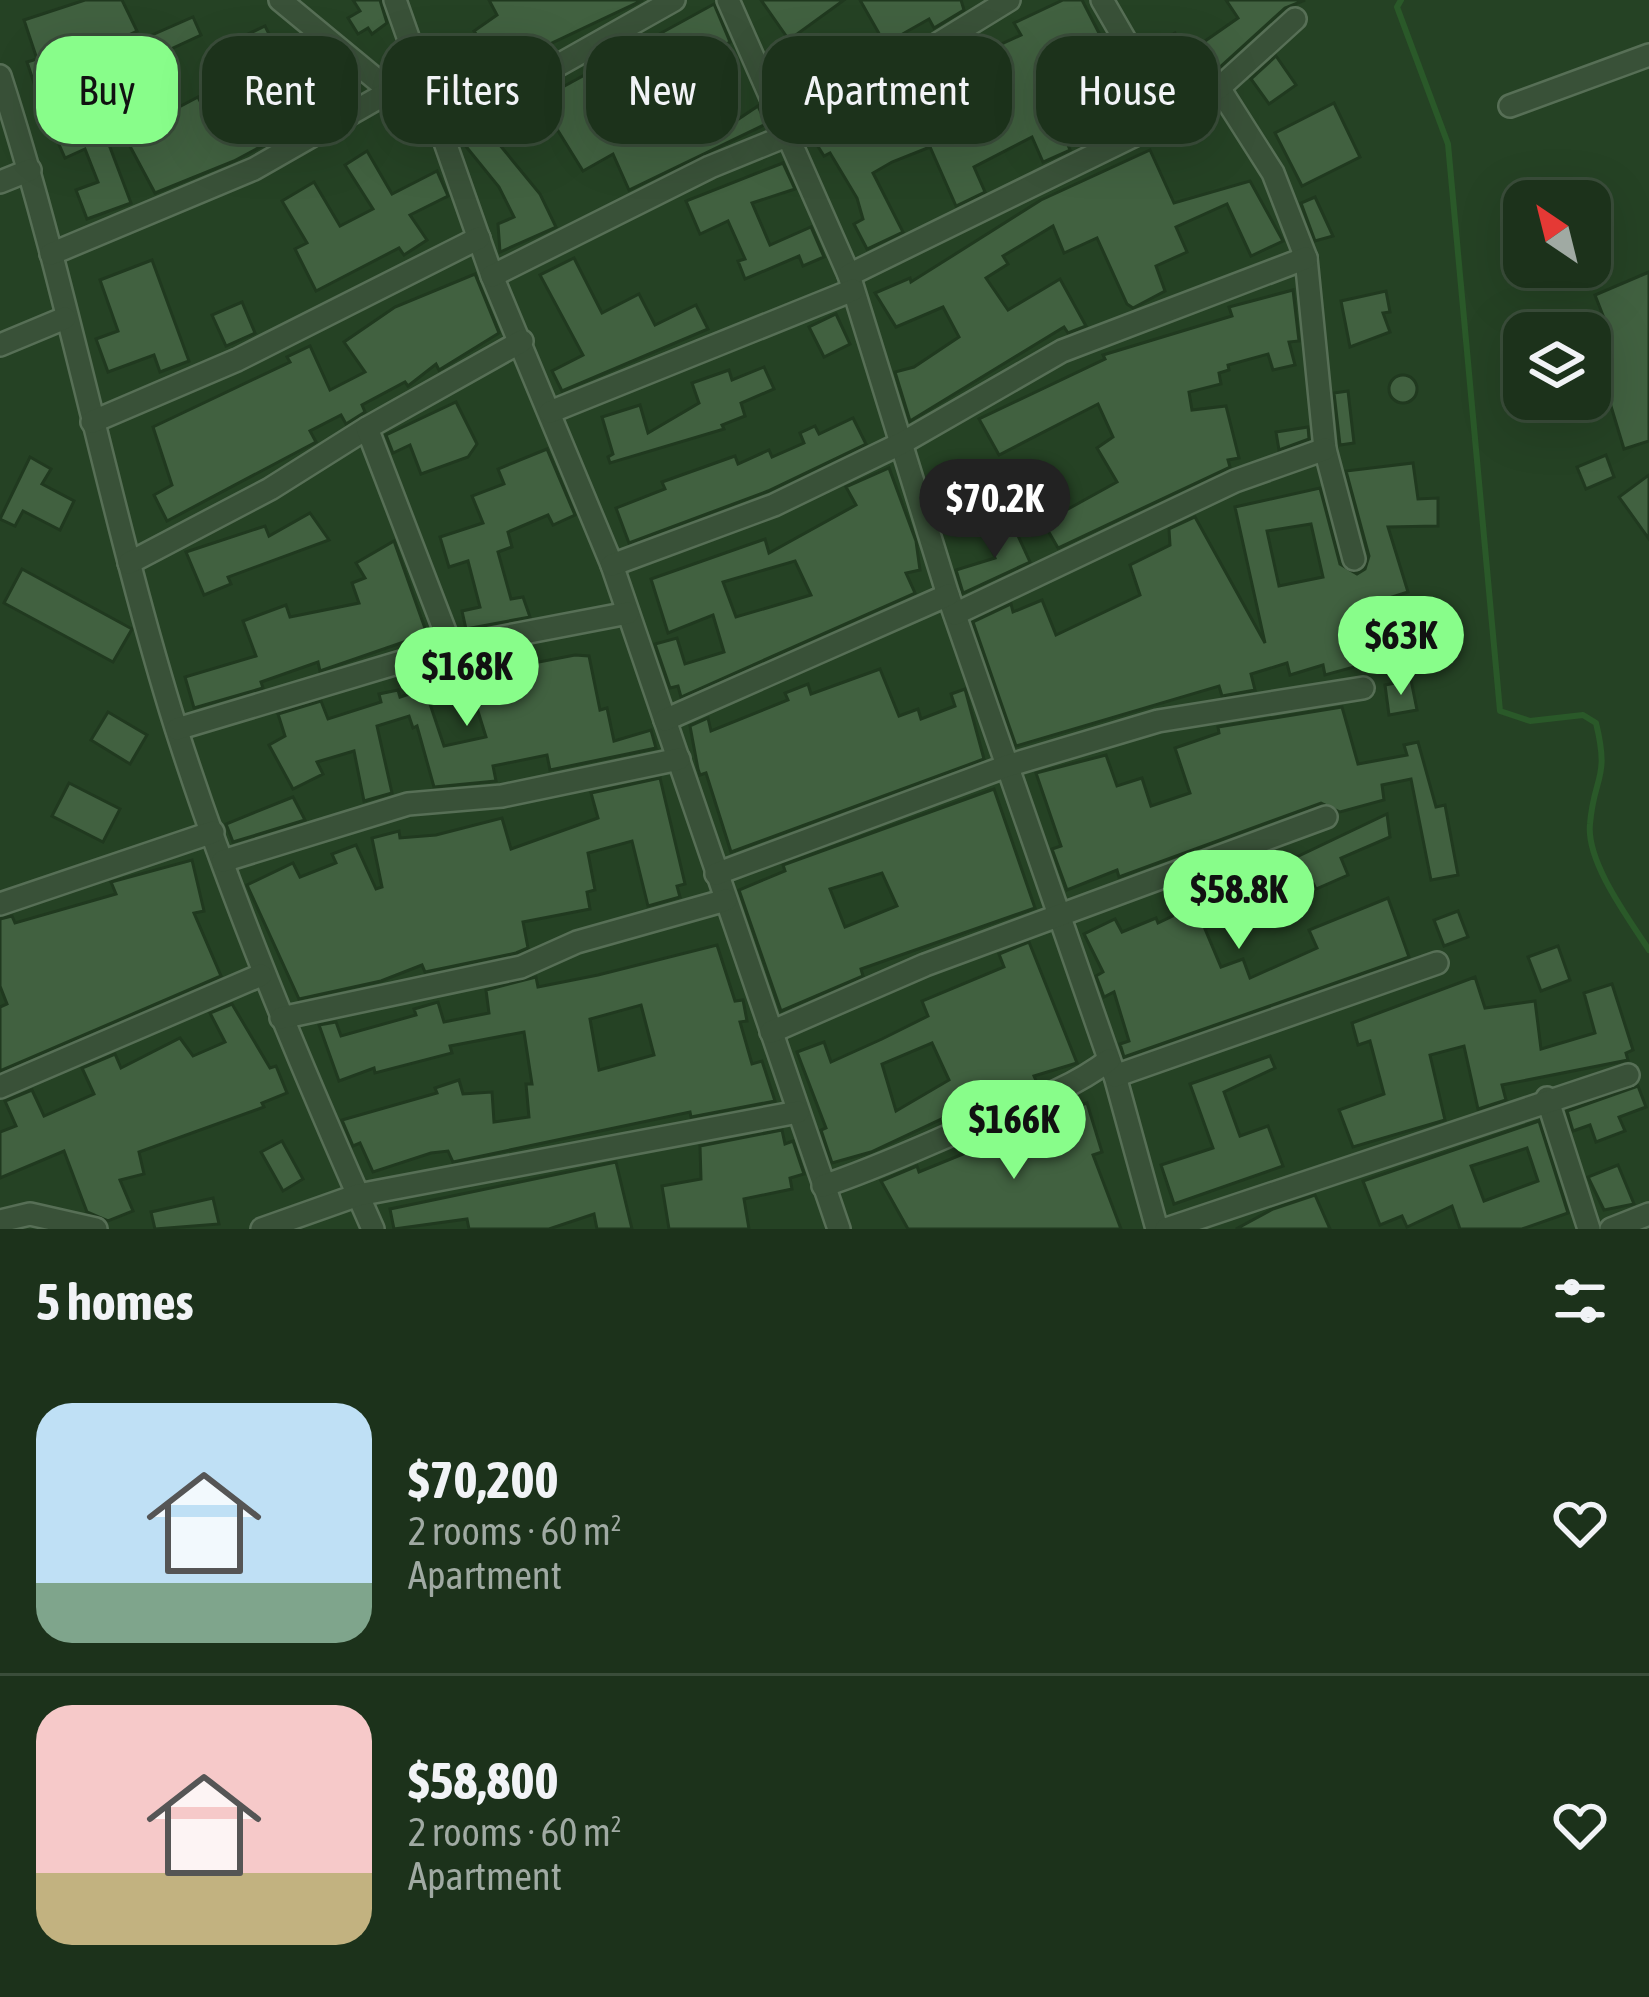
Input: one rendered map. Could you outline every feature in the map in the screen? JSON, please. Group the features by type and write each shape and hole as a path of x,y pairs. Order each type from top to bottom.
{"street":[{"path":"280,0 382,84"},
{"path":"395,0 408,36"},
{"path":"562,63 674,0"},
{"path":"728,0 762,72"},
{"path":"950,36 1009,0"},
{"path":"1102,0 1123,36"},
{"path":"1295,19 1219,88 1273,173 1306,258 1325,449 1354,559"},
{"path":"1510,106 1649,56"},
{"path":"0,76 30,170 129,563 177,729 261,975 373,1229"},
{"path":"51,254 254,169 382,94"},
{"path":"443,144 492,276 612,565 839,1229"},
{"path":"492,276 710,167 766,144"},
{"path":"795,144 851,283 951,604 1112,1068 1161,1229 1628,1075"},
{"path":"550,412 851,283 935,228 1114,144"},
{"path":"0,182 30,170"},
{"path":"92,422 237,360 479,238"},
{"path":"612,565 774,505 902,443 1062,351 1306,258"},
{"path":"0,344 65,318"},
{"path":"129,563 270,489 522,341"},
{"path":"368,428 451,647"},
{"path":"665,720 951,604 1234,481 1325,449"},
{"path":"177,729 451,647 628,614"},
{"path":"716,874 1007,766 1215,708 1363,688"},
{"path":"223,861 408,804 502,796 679,758"},
{"path":"771,1032 1059,914 1326,817"},
{"path":"0,904 213,832"},
{"path":"281,1018 521,967 577,942 726,900"},
{"path":"823,1186 881,1168 1112,1068 1437,963"},
{"path":"0,1087 261,975"},
{"path":"1547,1099 1589,1229"},
{"path":"262,1229 358,1195 798,1112"},
{"path":"0,1221 30,1214 96,1229"},
{"path":"1611,1229 1649,1214"}],"building":[{"path":"85,0 122,0 137,31 127,36 36,36 36,56 24,20"},
{"path":"353,0 380,0 387,23 372,34 368,28 358,34 348,18 360,11"},
{"path":"489,0 643,0 562,38 478,36 474,31 497,15"},
{"path":"761,0 844,0 794,36 786,36"},
{"path":"860,0 961,0 964,10 934,28 929,19 899,36 880,36"},
{"path":"1063,0 1082,0 1100,36 1036,36 1036,144 1068,144 1070,150 1043,162 1032,137 974,167 985,192 956,206 930,147 892,162 873,173 903,232 867,249 854,224 863,219 857,198 830,153 824,156 816,144 1012,144 1012,39 1021,35 1014,23"},
{"path":"1226,0 1305,0 1285,8 1218,68 1218,36 1212,36 1238,18"},
{"path":"714,4 727,36 656,36"},
{"path":"193,17 201,35 178,46 178,36 152,35"},
{"path":"265,26 270,36 244,36"},
{"path":"1276,56 1296,85 1269,104 1251,79"},
{"path":"36,59 36,82 34,83 27,62"},
{"path":"586,74 586,144 724,144 629,190 613,154 583,171 562,137 562,87"},
{"path":"198,97 202,144 266,144 234,161 155,193 129,144 178,144 178,108"},
{"path":"1334,103 1360,157 1302,186 1275,133"},
{"path":"758,106 762,126 738,137 738,119"},
{"path":"59,144 109,144 131,203 87,219 76,190 98,182 85,149 65,158"},
{"path":"464,144 499,144 540,194 556,227 500,252 498,224 514,217 499,187"},
{"path":"1150,150 1174,203 1250,181 1283,241 1251,256 1227,204 1176,227 1187,252 1156,266 1165,291 1133,308 1097,238 1064,253 1053,226 1003,256 1008,264 986,278 1008,310 1060,279 1086,326 1068,333 1064,327 910,421 895,372 914,367 959,337 943,307 896,327 875,293 910,278 911,282 1041,200"},
{"path":"367,151 392,194 437,171 448,196 410,215 427,240 404,255 399,248 316,291 295,249 307,243 282,201 314,182 340,226 373,209 345,165"},
{"path":"783,163 795,189 752,203 770,245 811,227 824,257 803,266 799,256 745,279 738,261 745,259 728,221 700,234 686,201"},
{"path":"1315,197 1333,236 1315,241 1301,203"},
{"path":"574,258 602,313 639,294 655,325 696,305 708,329 562,391 552,371 583,355 540,275"},
{"path":"152,260 189,361 160,372 154,355 108,372 96,339 118,331 100,280"},
{"path":"1649,272 1649,441 1624,449 1611,406 1611,312 1602,312 1595,295"},
{"path":"475,274 499,333 439,370 436,364 408,386 405,382 362,405 365,412 346,424 341,415 310,431 316,442 167,521 154,495 172,485 153,427 290,362 287,357 310,346 330,390 365,372 344,342 395,307"},
{"path":"1293,290 1299,341 1289,342 1295,365 1273,370 1268,354 1228,365 1229,370 1219,373 1221,384 1189,392 1192,410 1226,406 1239,458 1228,460 1230,467 1058,548 1039,515 1063,501 1068,509 1117,482 1097,448 1113,437 1098,404 999,455 979,419 1105,359 1103,355 1232,316 1229,307"},
{"path":"1386,291 1390,312 1383,313 1390,332 1350,347 1341,301"},
{"path":"242,302 255,333 226,346 212,315"},
{"path":"836,314 850,344 824,357 809,327"},
{"path":"764,367 774,389 741,403 745,416 722,425 724,429 610,463 608,457 613,454 602,417 640,405 648,433 699,403 692,383 729,370 732,380"},
{"path":"1403,375 1413,379 1417,389 1413,399 1403,403 1393,399 1389,389 1393,379"},
{"path":"1348,391 1354,443 1340,445 1334,393"},
{"path":"456,402 477,444 468,457 421,474 410,445 393,453 386,435"},
{"path":"853,418 866,444 768,491 629,543 616,508 665,489 662,482 735,456 738,464 769,450 772,457 804,443 800,433 815,426 819,434"},
{"path":"1308,427 1309,439 1279,450 1276,432"},
{"path":"547,449 575,515 553,525 548,515 508,532 512,547 498,552 511,599 523,597 530,617 466,629 462,611 480,607 468,561 449,567 440,537 483,523 472,496 504,484 498,469"},
{"path":"1606,455 1614,477 1586,489 1577,467"},
{"path":"30,457 51,469 42,484 74,501 60,530 23,511 15,526 0,519"},
{"path":"1413,463 1418,499 1438,498 1438,526 1388,527 1408,592 1373,603 1387,658 1325,675 1323,665 1290,675 1287,663 1251,674 1255,690 1222,696 1219,686 1016,746 973,622 1011,604 1013,612 1042,600 1056,635 1140,595 1130,565 1170,545 1169,529 1195,517 1265,643 1235,507 1320,488 1340,564 1357,574 1365,569 1369,556 1346,471","holes":["1311,524 1323,577 1279,586 1267,531"]},
{"path":"889,468 916,541 920,570 906,573 915,593 681,697 678,686 670,688 655,644 677,638 685,664 724,652 713,615 668,633 651,579 765,539 769,553 856,505 846,487","holes":["795,561 811,595 736,617 723,582"]},
{"path":"1649,475 1649,539 1619,497"},
{"path":"952,484 969,519 944,530 932,492"},
{"path":"310,513 329,540 228,577 231,584 204,595 186,552 265,526 269,536"},
{"path":"1014,527 1030,562 963,593 956,570 995,558 987,539"},
{"path":"394,541 427,634 320,671 318,662 261,682 263,688 194,708 185,677 256,656 243,621 286,605 290,617 359,603 352,583 365,578 356,563"},
{"path":"22,569 132,629 113,662 4,603"},
{"path":"589,656 600,710 607,708 614,741 651,730 656,748 550,770 547,755 493,766 496,781 434,787 417,726 413,728 409,716 377,726 392,793 364,801 354,751 317,762 323,774 293,789 269,745 285,736 278,714 321,701 328,719 381,702 379,694 398,690 400,697 425,689 444,746 486,737 467,676"},
{"path":"880,669 899,716 918,709 921,719 955,706 951,694 965,689 984,759 731,852 706,773 700,775 698,769 690,726 708,718 711,731 788,700 785,693 808,684 811,694"},
{"path":"1411,680 1417,710 1389,715 1385,685"},
{"path":"1342,707 1358,764 1407,755 1404,745 1418,742 1436,807 1445,805 1458,875 1431,880 1411,779 1382,785 1384,800 1340,812 1321,803 1119,877 1117,870 1067,890 1052,849 1061,846 1036,773 1106,755 1117,786 1142,778 1151,806 1190,793 1175,748 1219,733 1218,727"},
{"path":"108,712 147,735 130,764 91,740"},
{"path":"660,778 685,884 677,886 680,897 648,906 632,841 588,853 595,890 587,892 590,909 523,922 528,948 516,953 425,972 422,965 381,981 299,999 247,885 293,863 300,877 336,863 332,854 356,845 376,889 382,887 372,838 399,831 400,838 436,835 502,818 511,849 598,818 591,793"},
{"path":"69,783 120,809 103,842 52,816"},
{"path":"994,789 1035,908 861,969 863,976 781,1011 739,890 785,871 783,865","holes":["882,873 897,906 845,927 830,889"]},
{"path":"293,797 305,820 233,842 226,824"},
{"path":"1387,814 1390,837 1341,858 1348,875 1316,889 1311,879 1205,929 1221,967 1243,959 1250,978 1317,948 1309,930 1388,898 1409,957 1124,1057 1120,1044 1129,1041 1114,992 1104,997 1096,976 1103,972 1084,934 1115,919 1122,932 1156,918 1158,923"},
{"path":"192,860 204,911 194,913 221,976 0,1071 0,1007 7,1004 0,986 0,919 12,916 15,923 116,894 111,882"},
{"path":"1458,911 1468,937 1444,946 1434,920"},
{"path":"1029,942 1077,1063 1034,1076 1037,1083 963,1109 871,1152 832,1163 821,1130 826,1128 797,1052 824,1042 831,1062 882,1039 928,1016 922,1001 1004,967 999,954","holes":["932,1043 949,1080 896,1111 882,1064"]},
{"path":"717,945 735,1001 743,1000 747,1021 740,1022 752,1064 762,1061 775,1101 691,1117 690,1112 453,1162 448,1151 431,1153 373,1172 360,1143 353,1146 342,1120 437,1093 435,1088 459,1080 463,1094 492,1092 494,1122 529,1117 526,1084 532,1084 524,1032 450,1046 452,1053 375,1073 374,1068 339,1081 319,1025 336,1022 341,1036 416,1015 414,1009 438,1002 444,1022 489,1013 486,990 536,977 538,987","holes":["641,1005 654,1055 599,1070 590,1019"]},
{"path":"1558,946 1570,980 1541,991 1528,957"},
{"path":"1475,977 1485,1008 1535,1001 1541,1049 1595,1033 1584,993 1612,984 1633,1050 1626,1053 1628,1060 1502,1085 1506,1100 1478,1109 1464,1046 1430,1055 1445,1120 1353,1147 1339,1110 1384,1094 1370,1041 1358,1045 1352,1023"},
{"path":"232,1004 270,1068 276,1066 287,1093 262,1103 264,1107 139,1152 144,1174 120,1180 133,1211 108,1221 87,1212 64,1151 0,1178 0,1132 16,1126 5,1101 32,1090 44,1116 94,1094 82,1068 115,1054 121,1068 180,1038 193,1056 225,1042 210,1013"},
{"path":"1270,1056 1275,1068 1224,1092 1240,1136 1268,1126 1283,1166 1174,1204 1161,1165 1213,1148 1190,1084"},
{"path":"1638,1086 1646,1107 1619,1117 1625,1131 1596,1142 1590,1125 1573,1131 1567,1111"},
{"path":"1087,1103 1102,1152 1093,1155 1121,1229 908,1229 881,1181 917,1166 919,1172 983,1146 980,1139"},
{"path":"1539,1121 1568,1213 1522,1229 1460,1229 1452,1206 1407,1227 1402,1216 1380,1225 1363,1181","holes":["1527,1148 1538,1181 1484,1201 1471,1166"]},
{"path":"782,1130 785,1144 793,1141 804,1174 790,1178 792,1189 744,1199 749,1229 669,1229 662,1186 701,1179 700,1146"},
{"path":"282,1141 303,1179 283,1191 261,1152"},
{"path":"616,1162 632,1229 597,1229 594,1214 549,1229 469,1229 467,1219 394,1229 390,1209"},
{"path":"1618,1165 1634,1204 1604,1210 1588,1177"},
{"path":"1315,1195 1330,1229 1236,1229 1273,1209"},
{"path":"213,1198 219,1224 155,1229 151,1212"}],"waterway":[{"path":"1401,0 1397,7 1448,144 1500,711 1530,721 1583,715 1596,723 1601,767 1591,839 1610,890 1649,950"}]}
